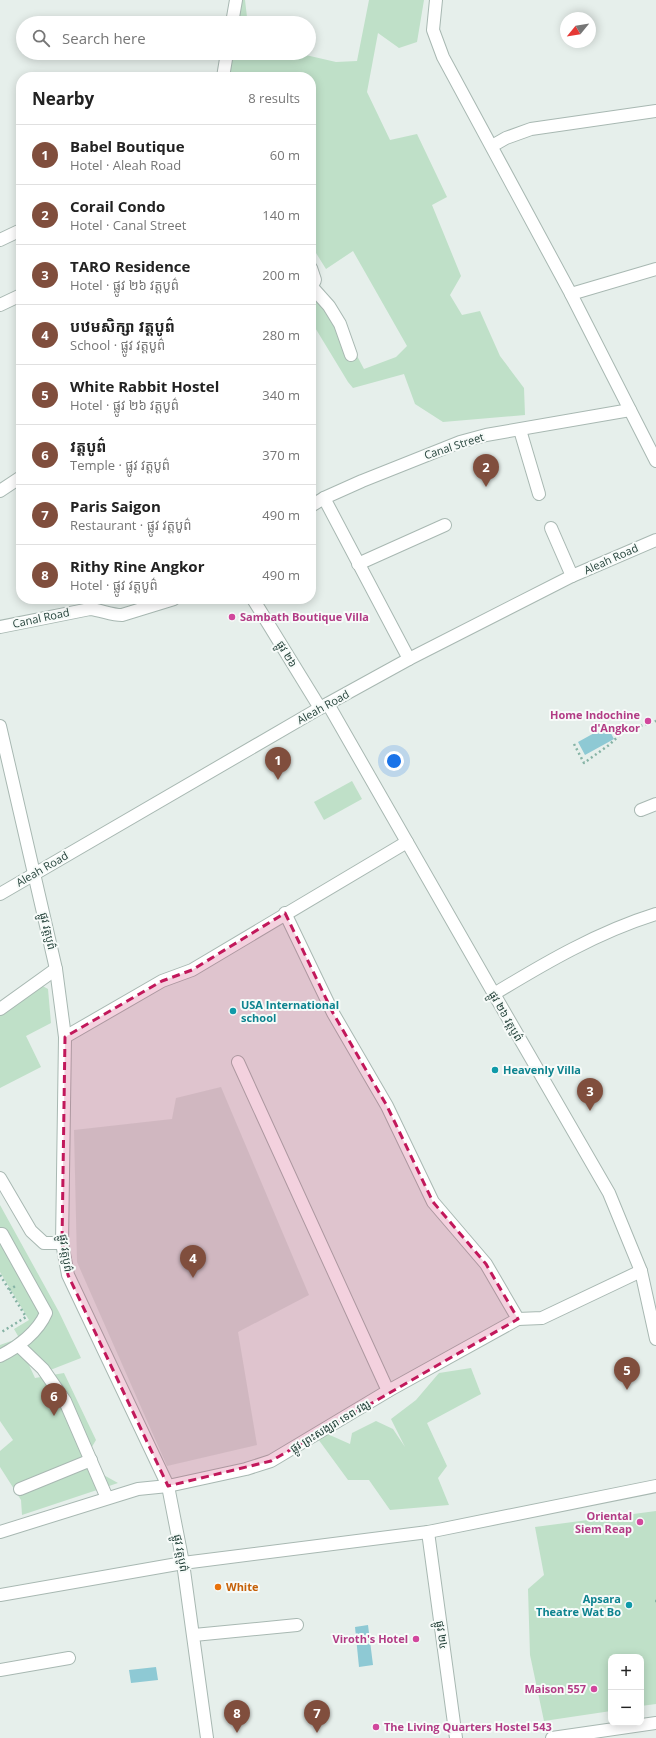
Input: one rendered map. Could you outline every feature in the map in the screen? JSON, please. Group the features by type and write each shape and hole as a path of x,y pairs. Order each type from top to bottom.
{"street":[{"path":"233,16 236,0"},
{"path":"436,0 433,30 437,45 571,294 656,461"},
{"path":"224,72 226,60"},
{"path":"492,146 506,138 531,129 656,111"},
{"path":"0,240 16,232"},
{"path":"571,294 656,269"},
{"path":"316,290 329,306 340,324 350,355"},
{"path":"0,305 16,297"},
{"name":"Canal Street","path":"316,503 406,462 460,442 486,435 630,410"},
{"path":"520,430 539,494"},
{"path":"0,491 16,480"},
{"path":"324,498 408,660"},
{"path":"358,564 445,525"},
{"path":"551,528 572,576"},
{"name":"Aleah Road","path":"0,894 324,706 408,660 572,576 656,540"},
{"name":"Canal Road","path":"0,627 90,609 101,610 114,615 122,615 158,604"},
{"name":"ផ្លូវ ២៦","path":"256,604 324,706"},
{"name":"ផ្លូវ ២៦ វត្តបូព៌","path":"324,706 407,842 609,1193 641,1271 656,1339"},
{"name":"ផ្លូវ វត្តបូព៌","path":"0,726 56,969 65,1037 62,1244 68,1275 168,1486 183,1564 194,1635 207,1738"},
{"path":"641,810 656,804"},
{"path":"65,1037 162,980 192,970 285,913 407,842"},
{"path":"285,913 333,1013 387,1106 433,1202 486,1264 518,1319"},
{"path":"494,994 601,935 656,914"},
{"path":"0,1010 56,969"},
{"path":"238,1062 388,1391"},
{"path":"0,1178 31,1231 44,1243 62,1244"},
{"path":"0,1234 2,1234 24,1271 46,1313 42,1321 19,1346 0,1356"},
{"name":"ផ្លូវ ព្រះសង្ឃរា ទេព វង្ស","path":"0,1532 138,1489 168,1486 246,1469 271,1461 299,1446 388,1391 518,1319 542,1318 641,1271"},
{"path":"19,1346 43,1369 65,1401 107,1498"},
{"path":"20,1489 91,1460"},
{"path":"0,1595 183,1564 428,1532 656,1486"},
{"name":"ផ្លូវ ២៤","path":"428,1532 456,1738"},
{"path":"194,1635 296,1625"},
{"path":"0,1670 69,1658"},
{"path":"552,1738 586,1736 656,1722"}],"path":[{"path":"574,744 584,763 609,745 624,731 656,721"},
{"path":"0,1275 26,1317 0,1333"},
{"path":"9,1290 16,1285"},
{"path":"9,1327 11,1331"}],"highlighted area":[{"path":"285,913 333,1013 387,1106 433,1202 486,1264 518,1319 271,1461 168,1486 68,1275 62,1243 65,1037 162,981 192,970"}],"shaded area":[{"path":"221,1087 309,1295 238,1332 257,1445 167,1466 77,1262 74,1130 172,1119 176,1098"}],"green space":[{"path":"238,0 245,0 247,16 235,16"},
{"path":"369,0 424,0 417,42 399,48 378,33 367,92 390,140 417,134 447,197 432,205 461,276 450,295 462,315 480,311 500,356 524,388 525,415 443,422 415,404 404,374 353,388 316,329 316,297 340,324 364,369 396,357 407,346 353,251 326,269 316,253 316,72 226,72 227,60 316,60 316,57 336,62 357,61"},
{"path":"352,781 362,799 324,820 314,802"},
{"path":"39,984 48,989 51,1023 26,1036 41,1067 0,1088 0,1014"},
{"path":"0,1205 59,1312 81,1358 40,1374 14,1329 29,1320 0,1272"},
{"path":"17,1339 35,1378 64,1373 96,1440 90,1450 100,1473 118,1483 22,1515 21,1500 0,1467 0,1451 13,1440 0,1421 0,1345"},
{"path":"471,1368 481,1394 427,1423 447,1466 438,1478 449,1505 390,1510 369,1480 348,1480 318,1439 323,1432 350,1444 352,1433 376,1421 393,1429 405,1447 391,1419 416,1400 439,1373"},
{"path":"656,1511 656,1704 644,1706 644,1654 608,1654 608,1711 544,1721 530,1655 528,1589 544,1575 535,1527"}],"water":[{"path":"607,726 614,739 585,755 578,742"},
{"path":"368,1625 373,1665 359,1667 355,1627"},
{"path":"156,1667 158,1680 131,1683 129,1670"}],"place":[{"name":"Corail Condo","path":"486,487"},
{"name":"Sambath Boutique Villa","path":"232,617"},
{"name":"Home Indochine d'Angkor","path":"648,721"},
{"name":"Babel Boutique","path":"278,780"},
{"name":"USA International school","path":"233,1011"},
{"name":"Heavenly Villa","path":"495,1070"},
{"name":"TARO Residence","path":"590,1111"},
{"name":"បឋមសិក្សា វត្តបូព៌","path":"193,1278"},
{"name":"White Rabbit Hostel","path":"627,1390"},
{"name":"វត្តបូព៌","path":"54,1416"},
{"name":"Oriental Siem Reap","path":"640,1522"},
{"name":"White","path":"218,1587"},
{"name":"Apsara Theatre Wat Bo","path":"629,1605"},
{"name":"Viroth's Hotel","path":"416,1639"},
{"name":"Maison 557","path":"594,1689"},
{"name":"The Living Quarters Hostel 543","path":"376,1727"},
{"name":"Rithy Rine Angkor","path":"237,1733"},
{"name":"Paris Saigon","path":"317,1733"}]}
